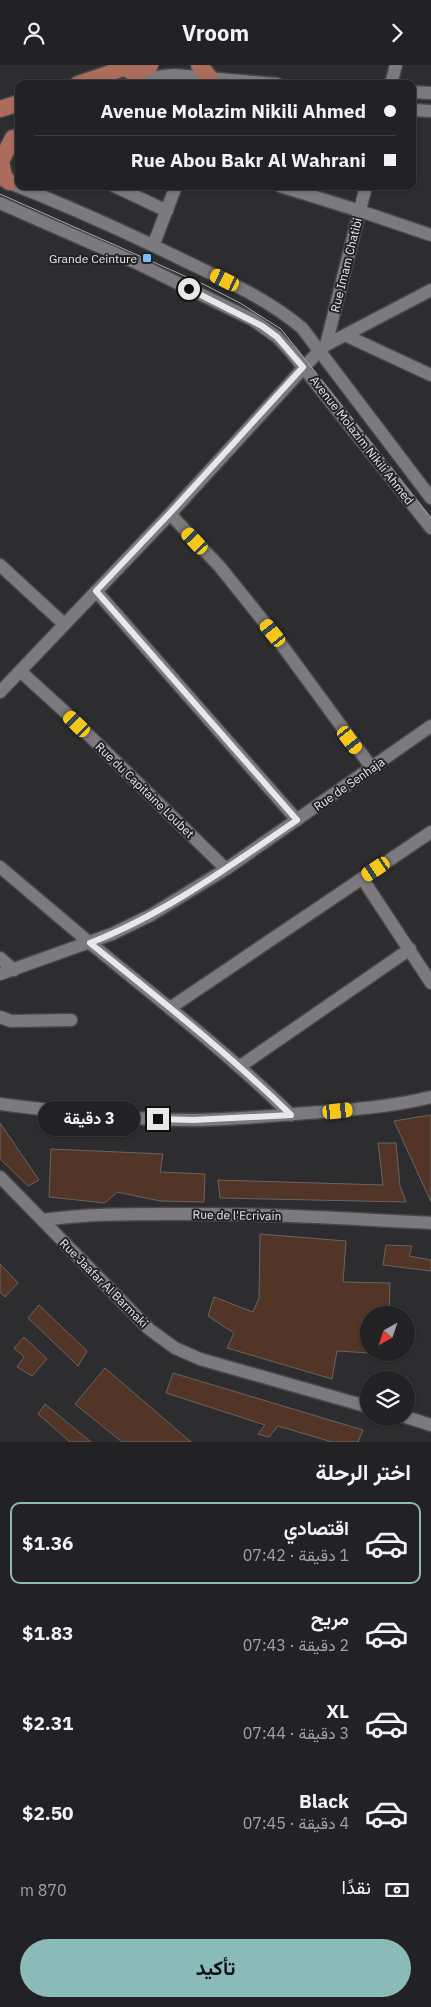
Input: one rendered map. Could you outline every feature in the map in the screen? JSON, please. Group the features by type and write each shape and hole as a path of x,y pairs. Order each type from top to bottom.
{"main road":[{"path":"99,80 125,75 150,65"},
{"path":"0,109 15,104"},
{"path":"5,181 1,161 11,138"}],"street":[{"path":"392,80 396,65"},
{"path":"125,75 158,75 204,71 255,80"},
{"path":"416,92 431,93"},
{"path":"416,110 431,111"},
{"name":"Avenue Molazim Nikili Ahmed","path":"28,190 90,215 269,303 302,328 322,348 431,498"},
{"path":"122,190 167,211"},
{"path":"153,246 175,190"},
{"path":"293,190 431,235"},
{"name":"Rue Imam Chatibi","path":"322,348 365,190"},
{"name":"Avenue Molazim Nikili Ahmed","path":"0,203 139,264 254,320 277,337 431,528"},
{"path":"0,692 170,513 322,348 428,294"},
{"path":"345,335 431,375"},
{"path":"170,513 220,567 273,633 372,768"},
{"path":"0,565 64,624"},
{"path":"96,591 297,820"},
{"name":"Rue du Capitaine Loubet","path":"20,671 64,711 226,869"},
{"name":"Rue de Senhaja","path":"0,973 90,943 151,915 226,869 431,726"},
{"path":"170,1007 431,832"},
{"path":"0,867 170,1007 291,1115"},
{"path":"362,878 431,983"},
{"path":"239,1067 410,949"},
{"path":"0,958 14,969"},
{"path":"0,1017 11,1021 71,1020"},
{"path":"0,1104 123,1117 193,1120 291,1115 386,1107 431,1097"},
{"name":"Rue Jaafar Al Barmaki","path":"0,1177 126,1307 149,1329 175,1348 200,1359 360,1404"},
{"name":"Rue de l'Ecrivain","path":"42,1220 108,1214 214,1213 431,1223"},
{"path":"415,1420 431,1425"}],"building":[{"path":"431,1115 431,1202 394,1121"},
{"path":"0,1123 39,1180 28,1186 0,1159"},
{"path":"378,1143 396,1143 400,1186 406,1202 220,1198 218,1180 383,1185"},
{"path":"51,1149 163,1154 160,1172 205,1174 204,1202 160,1201 117,1192 105,1203 49,1197"},
{"path":"260,1234 346,1241 343,1282 390,1283 389,1306 360,1306 360,1352 337,1351 332,1379 227,1348 234,1333 208,1316 214,1297 253,1312 259,1298"},
{"path":"386,1245 412,1246 409,1256 431,1260 431,1271 383,1265"},
{"path":"0,1264 18,1283 5,1297 0,1292"},
{"path":"39,1305 87,1351 78,1366 28,1318"},
{"path":"24,1337 47,1359 32,1376 17,1367 24,1357 14,1348"},
{"path":"105,1368 191,1442 122,1442 75,1404"},
{"path":"173,1373 363,1430 358,1442 332,1442 278,1426 269,1437 258,1434 265,1425 166,1393"},
{"path":"45,1404 91,1442 70,1442 38,1414"}],"tram line":[{"path":"0,194 205,285 240,303 281,329 431,518"}],"place":[{"name":"Grande Ceinture","path":"147,258"}],"route":[{"path":"158,1119 243,1119 291,1115 260,1085 170,1007 90,943 131,926 175,901 226,869 297,820 96,591 303,367 277,337 254,320 189,289"}]}
